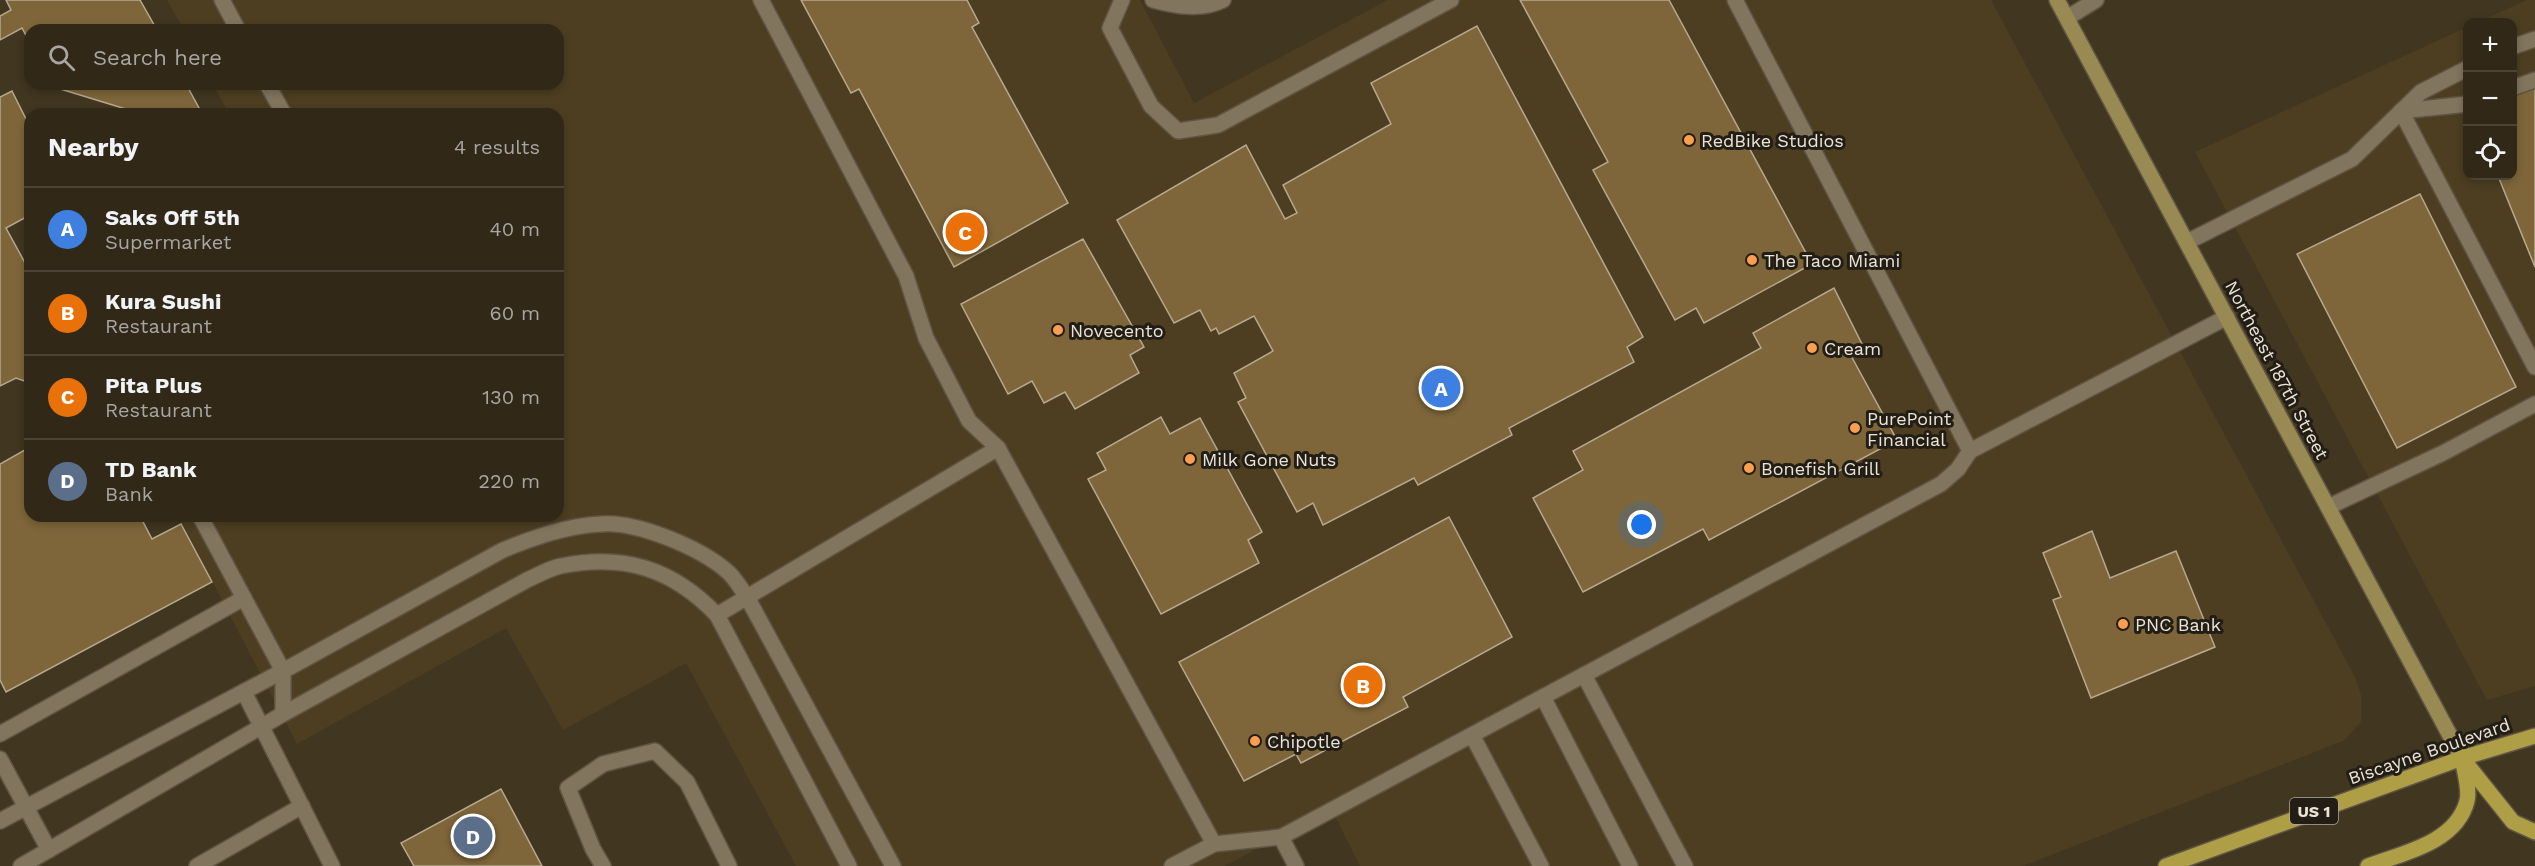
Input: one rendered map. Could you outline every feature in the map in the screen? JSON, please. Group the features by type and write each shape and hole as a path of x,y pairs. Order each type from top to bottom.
{"main road":[{"name":"Biscayne Boulevard","path":"2166,866 2462,758 2535,736"},
{"path":"2462,758 2513,822 2535,832"},
{"path":"2368,866 2429,844 2453,826 2468,800 2462,758"}],"street":[{"name":"Northeast 187th Street","path":"2057,0 2462,758"}],"lane":[{"path":"222,0 235,24"},
{"path":"761,0 906,276 926,338 969,422 998,448 1214,844"},
{"path":"1122,0 1110,28 1151,106 1178,131 1218,125 1450,0"},
{"path":"1153,0 1177,7 1215,4 1223,0"},
{"path":"1735,0 1970,451"},
{"path":"2067,18 2096,0"},
{"path":"2517,45 2535,39"},
{"path":"2187,242 2352,159 2421,92 2463,71"},
{"path":"2517,86 2535,80"},
{"path":"270,90 281,108"},
{"path":"2401,111 2463,105"},
{"path":"2401,111 2535,367"},
{"path":"1172,866 1214,844 1281,837 1941,484 1958,468 1970,451 2227,317"},
{"path":"2328,507 2444,453 2535,404"},
{"path":"717,615 998,448"},
{"path":"203,522 283,671 283,714"},
{"path":"0,821 283,671 503,550 539,535 572,527 604,523 636,528 676,542 708,557 729,573 747,597 893,866"},
{"path":"21,866 283,714 527,580 559,566 592,562 633,564 673,578 697,594 717,615 849,866"},
{"path":"0,734 244,598"},
{"path":"1584,675 1685,866"},
{"path":"244,692 332,866"},
{"path":"1543,697 1630,866"},
{"path":"1472,735 1541,866"},
{"path":"603,866 593,849 568,788 603,764 655,751 687,782 729,866"},
{"path":"0,759 49,850"},
{"path":"197,866 302,806"},
{"path":"1281,837 1296,866"}],"shaded area":[{"path":"167,0 1140,0 1194,103 1388,0 1991,0 2355,677 2361,695 2361,722 2343,741 2023,866 1360,866 1332,810 1224,866 796,866 686,663 563,730 506,628 297,744 181,522 564,522 564,108 226,108 216,90 564,90 564,24 181,24"},
{"path":"2527,0 2535,0 2535,686 2487,700 2195,152 2463,29 2463,180 2517,180 2517,18 2487,18"}],"building":[{"path":"6,0 140,0 154,24 24,24 24,32 22,28 0,40 0,16 11,10"},
{"path":"801,0 967,0 979,23 972,27 1068,203 954,267 859,89 851,93"},
{"path":"1520,0 1669,0 1812,264 1704,323 1696,308 1675,320 1593,170 1608,162"},
{"path":"1477,26 1643,337 1627,347 1634,362 1509,428 1512,435 1418,485 1414,478 1323,525 1313,503 1297,512 1238,402 1246,398 1234,373 1273,351 1254,316 1219,334 1216,328 1211,331 1200,310 1174,323 1117,220 1246,145 1285,219 1297,213 1283,185 1391,124 1371,83"},
{"path":"2535,73 2535,267 2500,180 2517,180 2517,79"},
{"path":"64,90 189,90 199,108 122,108"},
{"path":"12,91 24,115 24,218 6,228 24,261 24,381 16,378 0,386 0,97"},
{"path":"2420,194 2516,387 2397,448 2297,254"},
{"path":"1083,239 1144,347 1130,355 1139,373 1075,409 1065,392 1044,403 1032,381 1008,394 961,304"},
{"path":"1834,288 1862,344 1849,352 1897,440 1709,540 1703,529 1583,592 1533,498 1583,470 1573,451 1761,348 1753,333"},
{"path":"1161,417 1170,434 1200,418 1262,532 1248,540 1259,563 1161,614 1088,479 1106,470 1097,453"},
{"path":"24,450 24,522 143,522 152,539 181,524 212,582 6,692 0,680 0,464"},
{"path":"1449,517 1512,637 1403,697 1408,707 1301,763 1296,754 1244,781 1179,662"},
{"path":"2092,531 2110,578 2176,551 2215,647 2091,698 2053,600 2061,597 2043,553"},
{"path":"501,789 542,866 414,866 401,843"}],"place":[{"name":"RedBike Studios","path":"1689,140"},
{"name":"Pita Plus","path":"965,232"},
{"name":"The Taco Miami","path":"1752,260"},
{"name":"Novecento","path":"1058,330"},
{"name":"Cream","path":"1812,348"},
{"name":"Saks Off 5th","path":"1441,388"},
{"name":"PurePoint Financial","path":"1855,428"},
{"name":"Milk Gone Nuts","path":"1190,459"},
{"name":"Bonefish Grill","path":"1749,468"},
{"name":"PNC Bank","path":"2123,624"},
{"name":"Kura Sushi","path":"1363,685"},
{"name":"Chipotle","path":"1255,741"},
{"name":"TD Bank","path":"473,836"}]}
